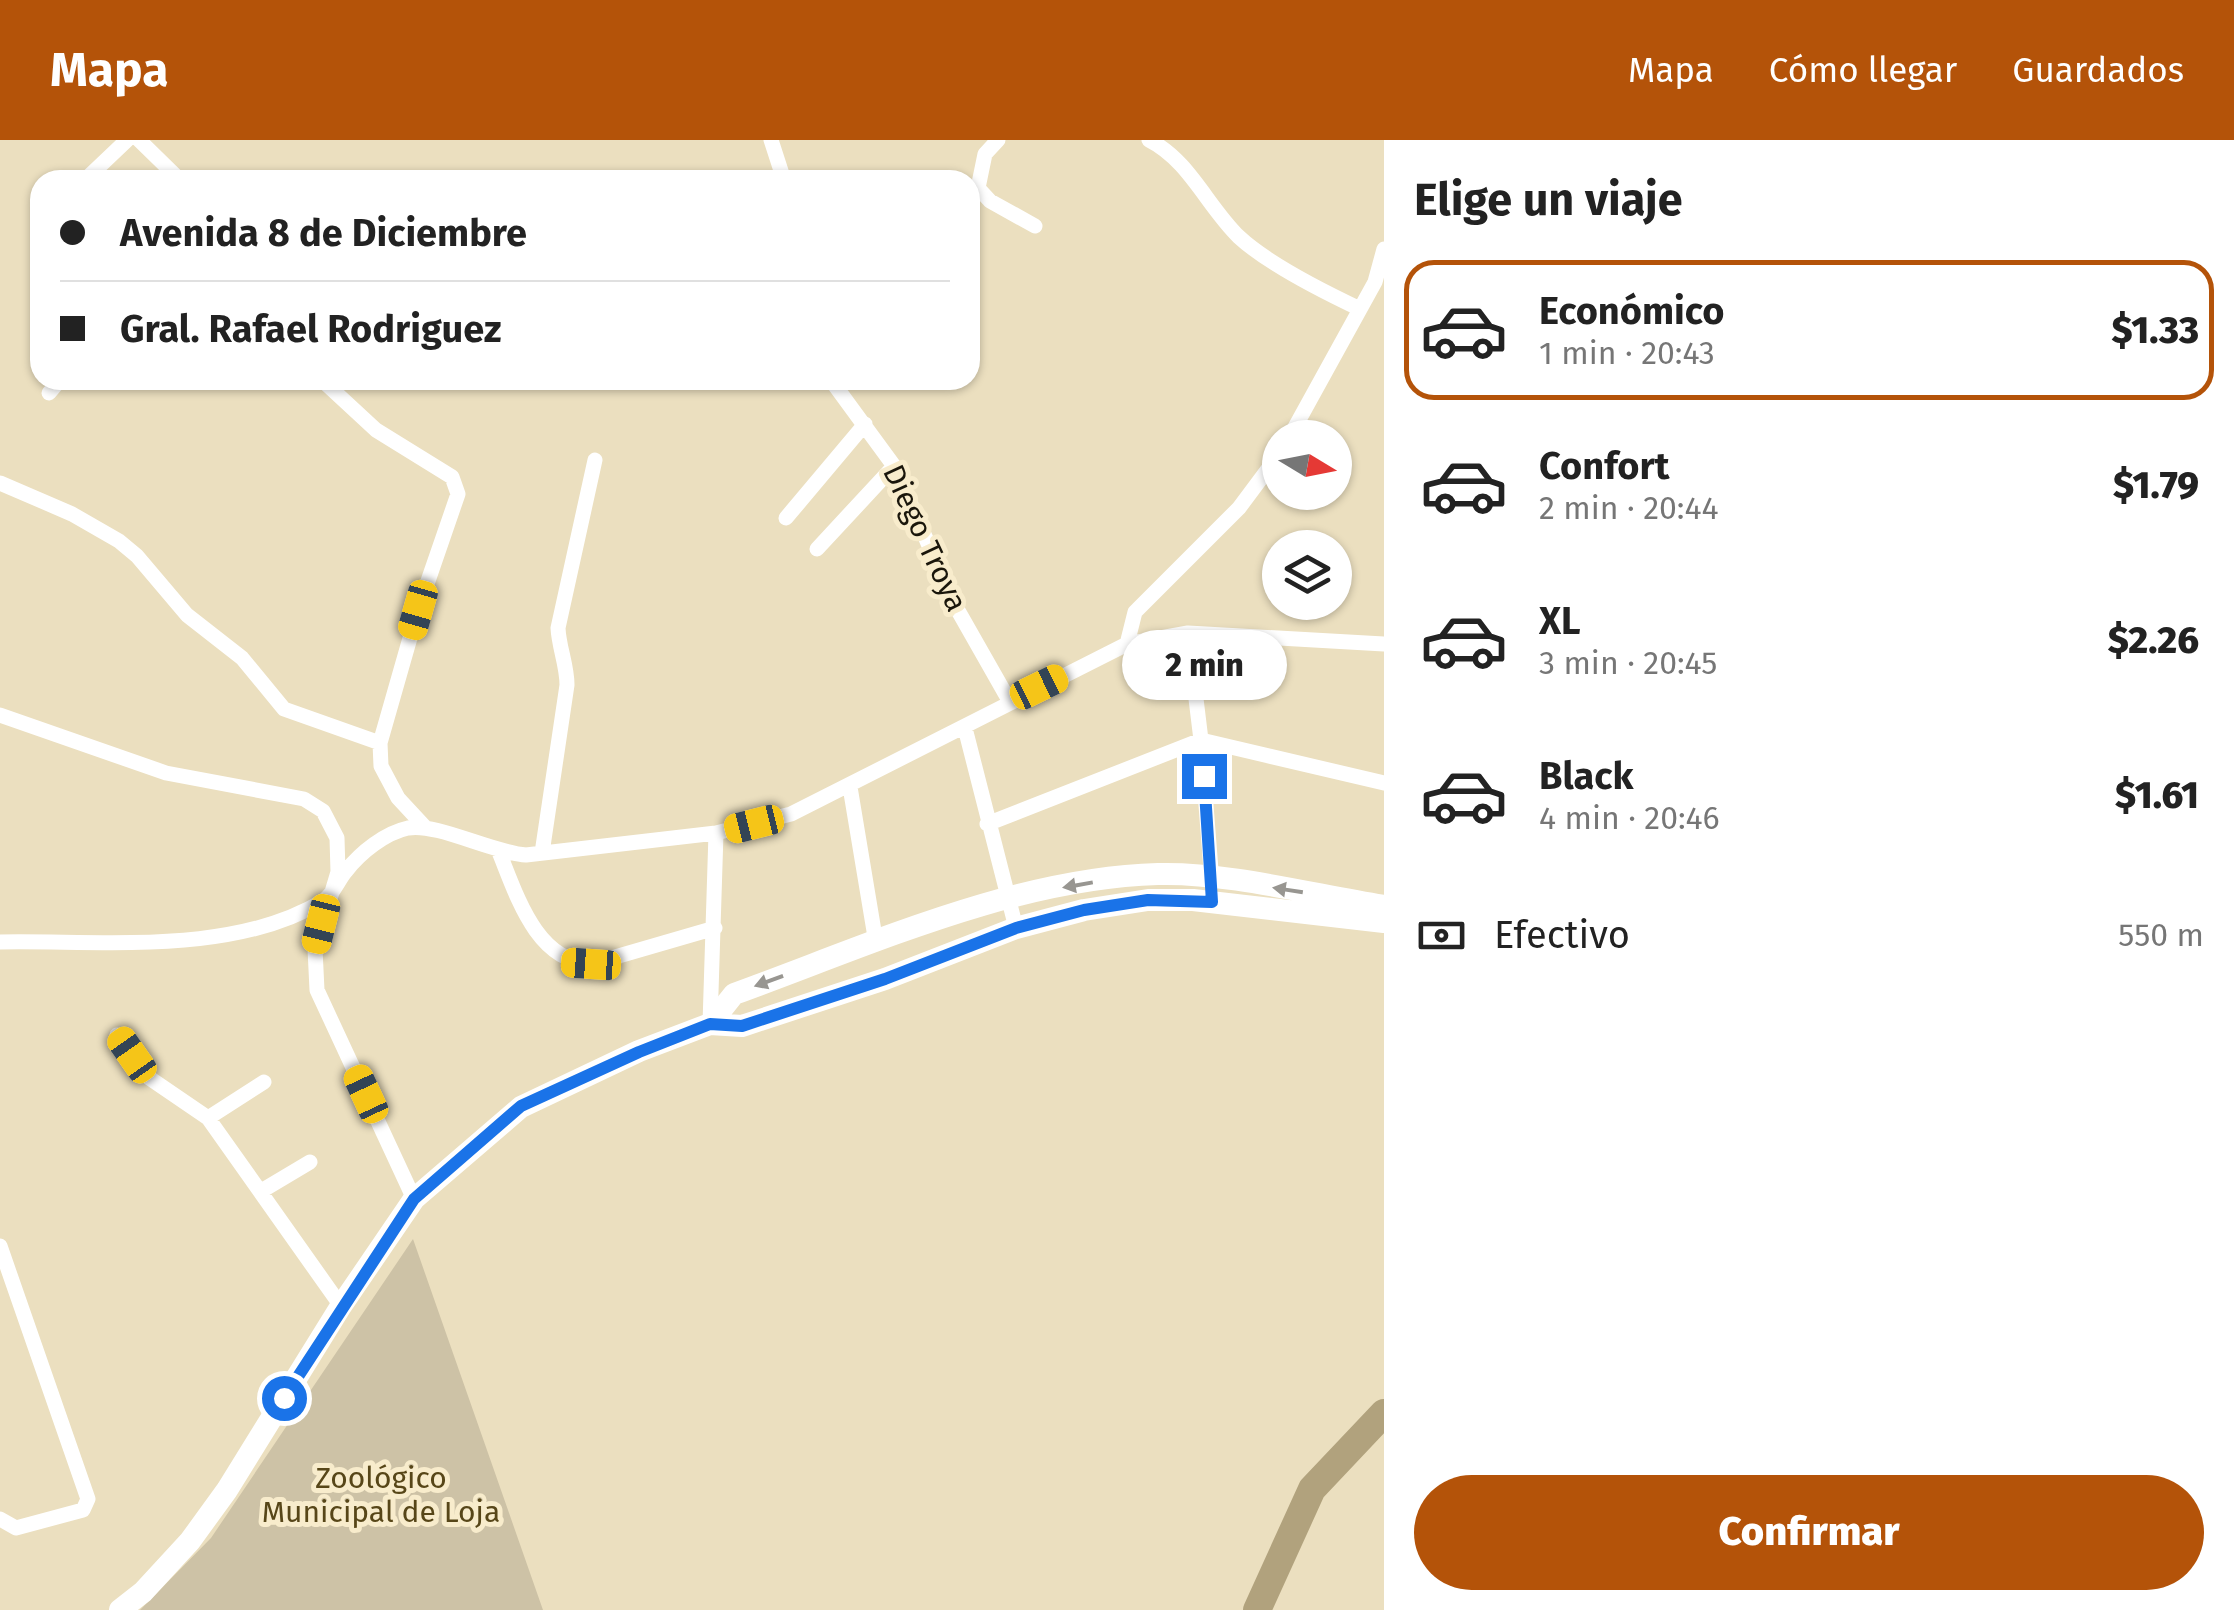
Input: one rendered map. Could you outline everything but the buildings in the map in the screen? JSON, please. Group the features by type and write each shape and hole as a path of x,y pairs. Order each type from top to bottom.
{"main road":[{"path":"710,1024 734,994 1008,897 1154,874 1212,890 1384,922"},
{"path":"120,1610 143,1592 190,1541 227,1490 414,1199 521,1106 710,1024 742,1026 885,979 1016,928 1084,910 1212,890 1384,906"}],"street":[{"path":"96,170 128,140"},
{"path":"139,140 170,170"},
{"path":"771,140 781,170"},
{"path":"980,177 984,154 998,140"},
{"path":"1148,140 1177,161 1210,207 1242,240 1321,290 1360,309"},
{"path":"980,190 990,201 1035,226"},
{"path":"1299,420 1375,282 1384,249"},
{"path":"333,390 376,430 452,477 458,494 418,610 380,742 381,766 398,798 424,826"},
{"name":"Diego Troya","path":"838,390 894,466 956,607 1010,702"},
{"path":"786,518 864,424"},
{"path":"542,853 567,685 558,628 595,460"},
{"path":"817,548 894,466"},
{"path":"1127,644 1136,612 1238,508 1262,477"},
{"path":"0,483 72,514 137,556 186,614 242,658 284,709 380,742"},
{"path":"1188,634 1201,740 1212,890"},
{"path":"0,942 115,944 273,924 328,899 366,849 403,829 424,826 499,852 542,853 716,833 791,814 1127,644 1188,634 1384,644"},
{"path":"0,715 166,773 314,802 337,838 338,872 315,949 316,990 414,1199"},
{"path":"965,728 1016,928"},
{"path":"987,824 1201,740 1384,783"},
{"path":"850,787 876,943"},
{"path":"710,1024 716,833"},
{"path":"499,852 544,942 571,963 591,964 715,928"},
{"path":"118,1035 146,1075 208,1118 342,1306"},
{"path":"208,1118 264,1082"},
{"path":"262,1190 310,1162"},
{"path":"0,1246 4,1271 88,1499 86,1506 16,1528 3,1522"}],"green space":[{"name":"Zoológico Municipal de Loja","path":"413,1239 543,1610 140,1610 211,1538"}],"waterway":[{"path":"1257,1610 1312,1489 1384,1413"}],"route":[{"path":"284,1398 414,1199 521,1106 710,1024 742,1026 885,979 1016,928 1084,910 1148,900 1212,902 1204,776"}]}
